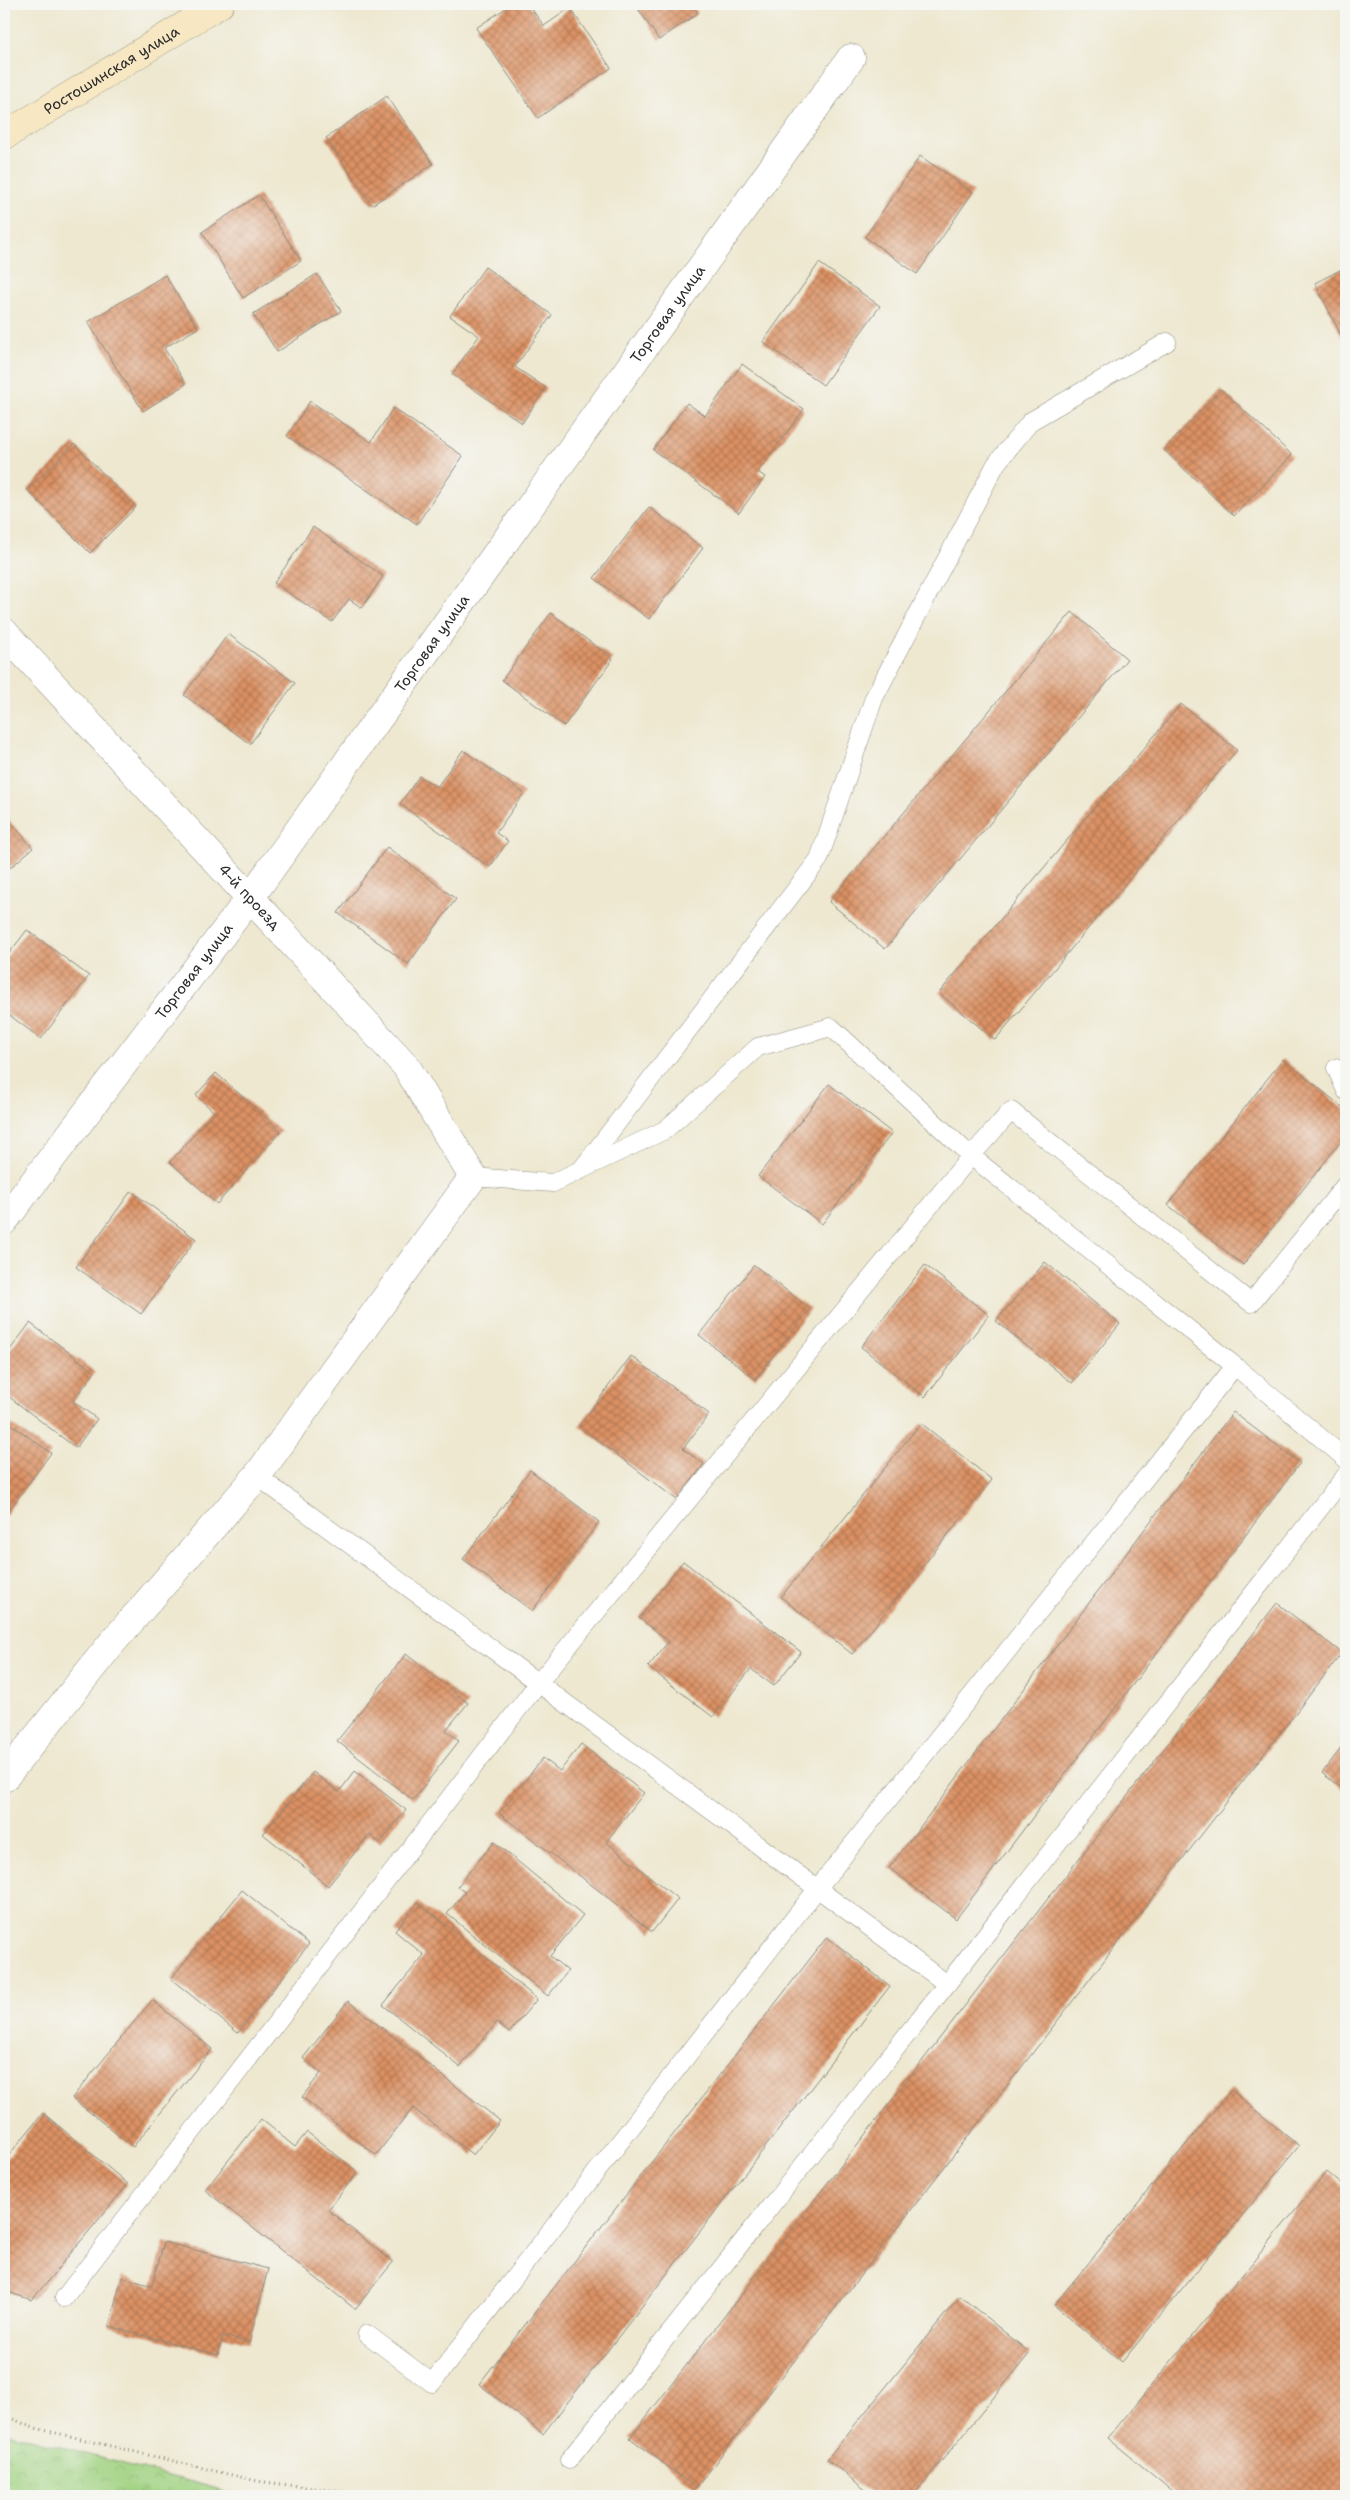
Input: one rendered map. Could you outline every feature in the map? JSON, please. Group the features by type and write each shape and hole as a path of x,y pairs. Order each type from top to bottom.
{"main road":[{"name":"Ростошинская улица","path":"4,136 220,4"}],"street":[{"name":"Торговая улица","path":"4,1221 250,898 852,58"},
{"name":"4-й проезд","path":"4,632 406,1066 473,1178"},
{"path":"4,1778 111,1644 256,1476 473,1178"}],"lane":[{"path":"582,1168 819,859 874,698 996,464 1032,421 1167,342"},
{"path":"473,1178 552,1182 665,1130 758,1047 830,1027 971,1156 1235,1366 1346,1459"},
{"path":"1336,1068 1346,1091"},
{"path":"64,2298 539,1682 1010,1111 1252,1303 1346,1184"},
{"path":"367,2334 432,2383 817,1889 1235,1366"},
{"path":"569,2460 947,1984 1346,1474"},
{"path":"256,1476 539,1682 947,1984"}],"path":[{"path":"4,2415 31,2428 257,2482 375,2496"}],"green space":[{"path":"4,2432 244,2496 4,2496"}],"building":[{"path":"512,4 528,4 544,26 570,8 611,68 538,118 476,28"},
{"path":"635,4 692,4 698,13 659,40"},
{"path":"387,96 433,164 372,205 326,138"},
{"path":"920,156 973,192 917,274 865,237"},
{"path":"259,195 301,261 243,298 202,232"},
{"path":"819,263 880,306 823,385 763,342"},
{"path":"485,267 552,315 515,367 546,388 522,423 452,374 479,336 450,316"},
{"path":"1346,267 1346,345 1315,283"},
{"path":"317,274 341,311 277,352 253,314"},
{"path":"165,275 198,328 164,348 186,384 143,411 88,322"},
{"path":"742,364 804,409 758,472 765,477 739,513 653,450 687,403 705,416"},
{"path":"1221,389 1292,455 1234,516 1164,450"},
{"path":"310,401 371,442 393,408 463,456 417,524 287,436"},
{"path":"74,444 136,507 90,553 27,490"},
{"path":"649,507 703,548 649,619 594,578"},
{"path":"313,527 383,576 362,608 349,599 332,622 274,583"},
{"path":"1072,612 1127,659 885,949 829,902"},
{"path":"551,613 613,659 564,726 502,680"},
{"path":"228,634 295,683 250,744 184,695"},
{"path":"1181,704 1237,750 995,1040 939,993"},
{"path":"463,750 524,793 496,833 508,841 490,867 400,804 419,776 437,787"},
{"path":"4,814 33,848 4,873"},
{"path":"387,847 456,899 408,964 338,913"},
{"path":"27,930 89,976 41,1039 4,1011 4,960"},
{"path":"1283,1059 1346,1110 1346,1135 1243,1265 1168,1205"},
{"path":"216,1073 281,1131 217,1204 170,1162 214,1112 196,1095"},
{"path":"829,1084 892,1133 822,1224 758,1176"},
{"path":"131,1191 196,1239 141,1314 76,1267"},
{"path":"1045,1262 1120,1324 1072,1383 996,1321"},
{"path":"754,1265 810,1309 755,1379 699,1335"},
{"path":"925,1265 989,1315 925,1397 861,1347"},
{"path":"30,1323 95,1372 73,1401 97,1419 76,1448 4,1393 4,1352 7,1354"},
{"path":"631,1356 709,1414 683,1449 704,1464 677,1500 579,1426"},
{"path":"1233,1412 1300,1463 956,1919 889,1868"},
{"path":"4,1419 51,1453 4,1517"},
{"path":"921,1423 992,1480 852,1654 781,1597"},
{"path":"530,1470 599,1522 532,1611 463,1559"},
{"path":"683,1561 801,1652 774,1686 751,1669 713,1717 648,1667 669,1641 639,1618"},
{"path":"1277,1603 1342,1653 696,2488 630,2438"},
{"path":"406,1654 468,1703 446,1730 459,1741 413,1800 337,1741"},
{"path":"1346,1742 1346,1792 1322,1773"},
{"path":"581,1744 644,1793 606,1842 678,1899 652,1932 499,1813 543,1758 560,1771"},
{"path":"355,1771 406,1810 380,1843 369,1835 328,1886 263,1834 313,1772 339,1792"},
{"path":"494,1842 583,1915 550,1956 568,1971 548,1996 447,1914 465,1892 457,1887"},
{"path":"242,1890 309,1944 238,2033 171,1979"},
{"path":"418,1902 537,1999 509,2033 497,2022 460,2067 383,2005 424,1955 395,1931"},
{"path":"827,1937 890,1986 543,2434 479,2384"},
{"path":"152,2000 212,2049 133,2147 72,2098"},
{"path":"348,2001 500,2121 473,2155 413,2108 376,2155 302,2097 321,2073 303,2058"},
{"path":"1231,2090 1299,2146 1122,2362 1054,2305"},
{"path":"43,2113 128,2184 32,2300 4,2291 4,2161"},
{"path":"261,2119 295,2147 307,2132 358,2172 328,2210 393,2262 355,2309 205,2190"},
{"path":"1327,2172 1346,2188 1346,2496 1178,2496 1108,2438"},
{"path":"164,2242 268,2269 249,2343 223,2336 218,2355 109,2326 122,2277 152,2286"},
{"path":"960,2296 1030,2353 913,2496 873,2496 827,2459"}]}
